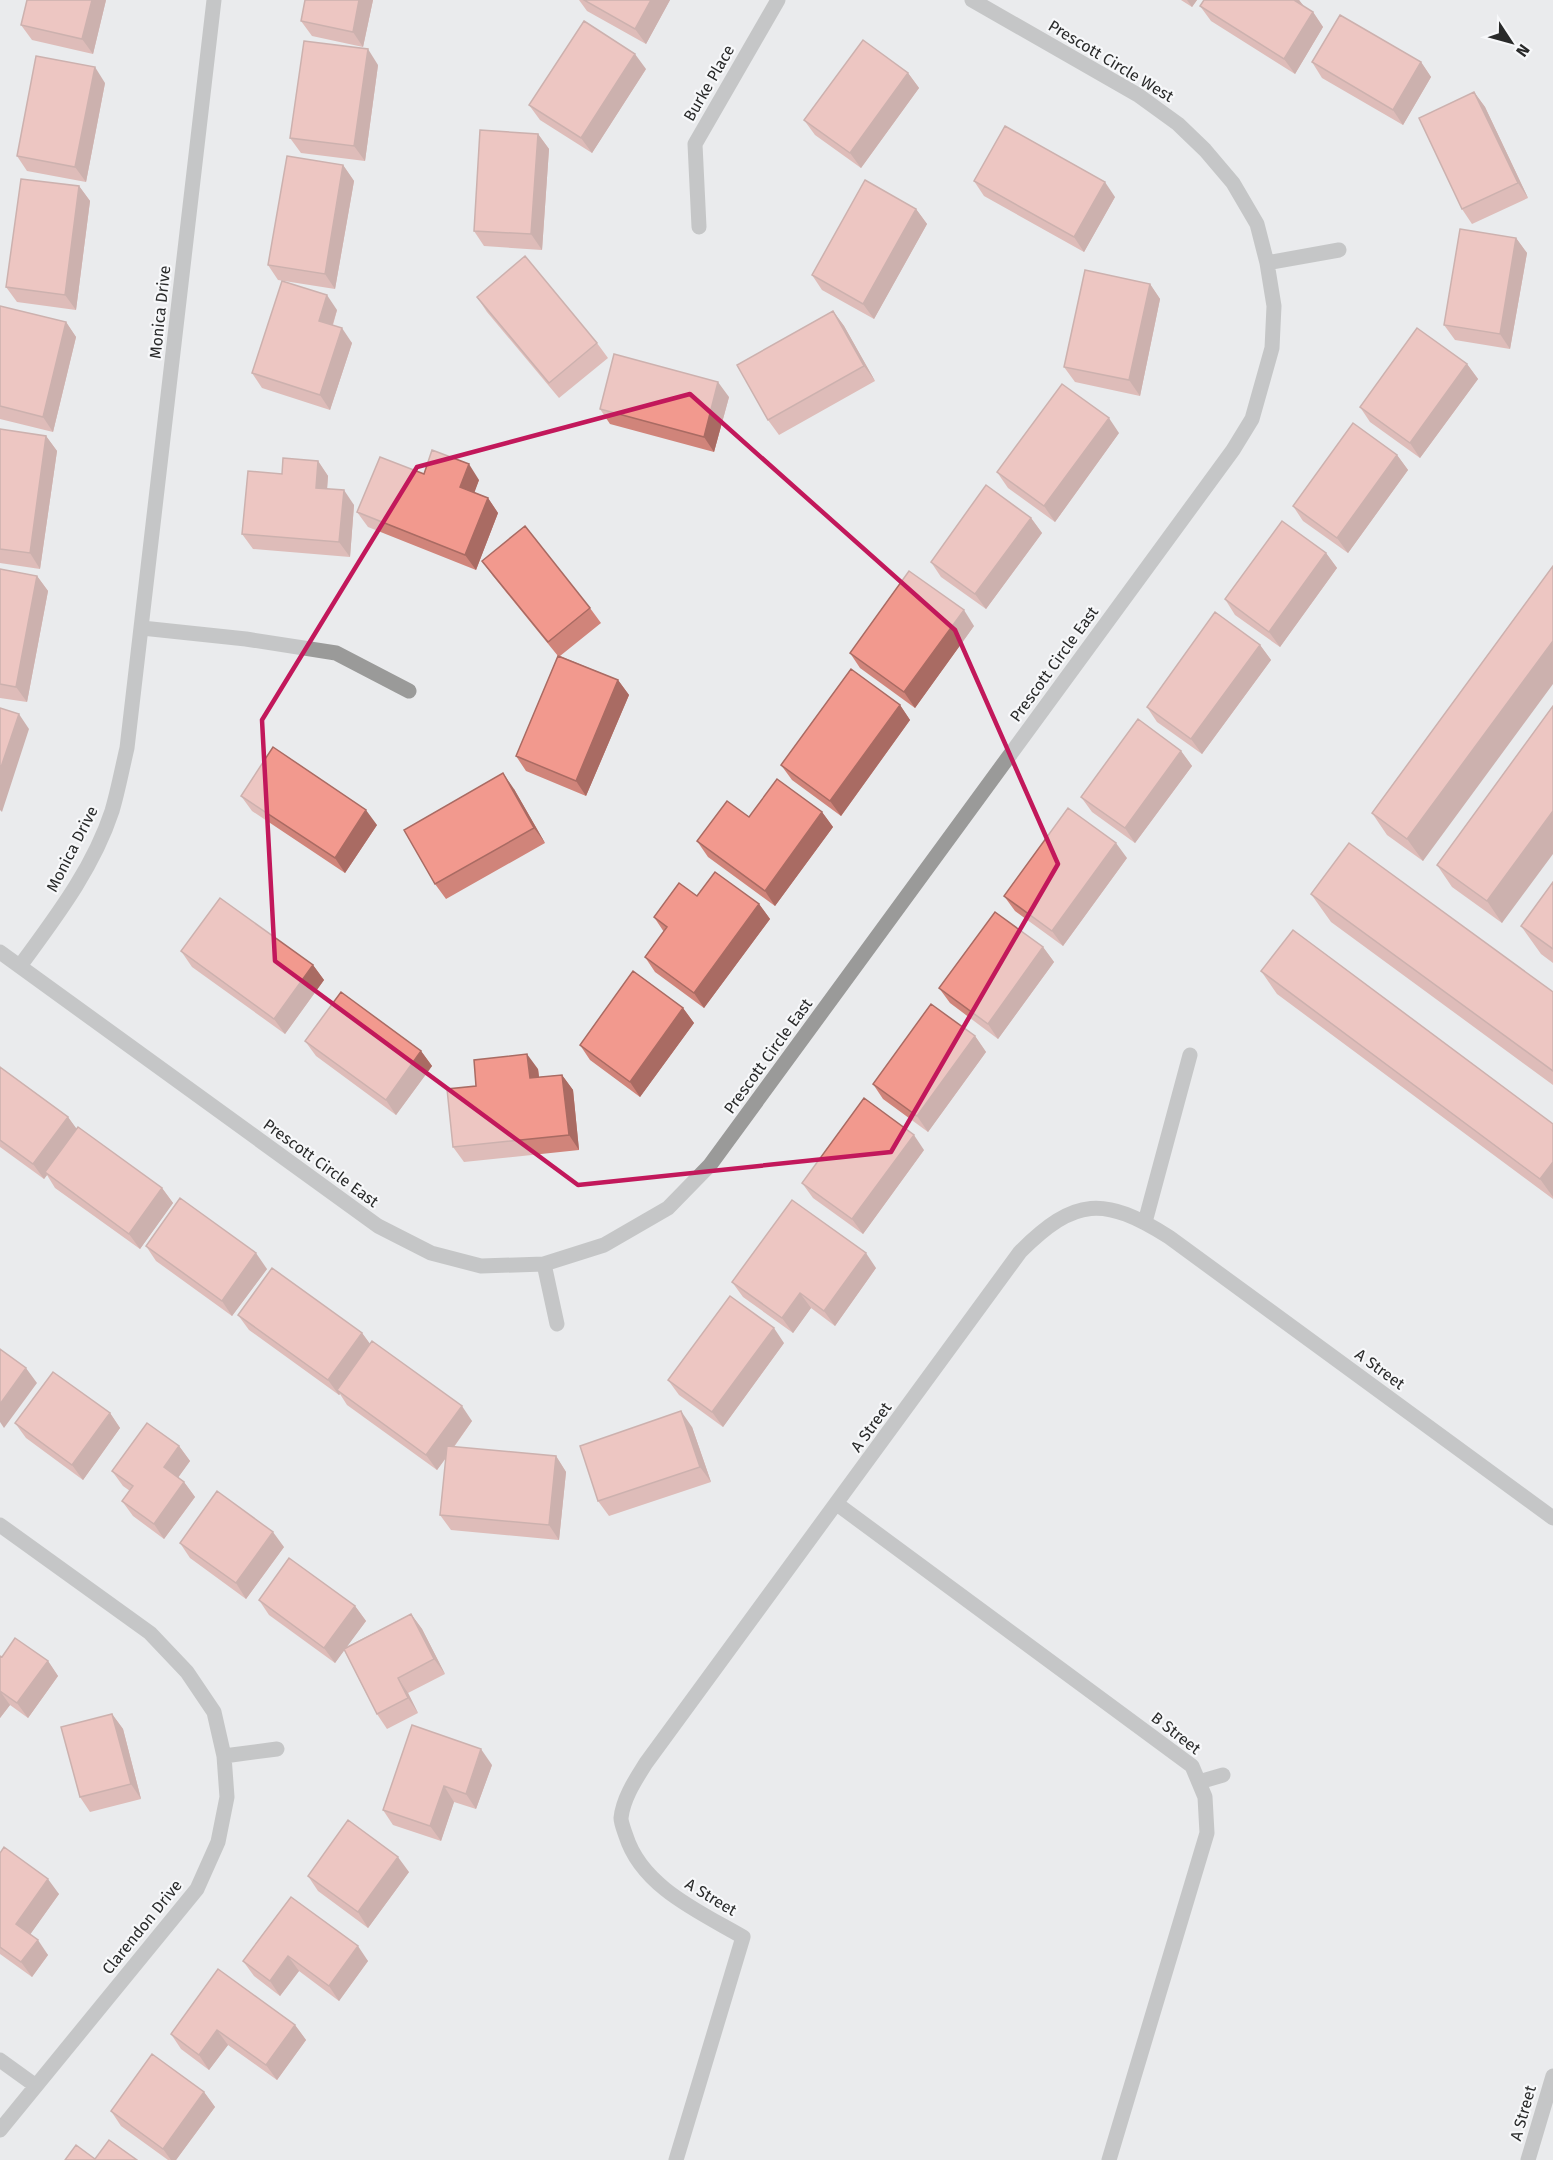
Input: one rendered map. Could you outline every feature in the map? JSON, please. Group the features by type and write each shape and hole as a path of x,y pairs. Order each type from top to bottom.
{"street":[{"name":"Monica Drive","path":"20,966 66,903 90,860 112,812 127,748 214,0"},
{"name":"Burke Place","path":"699,227 695,144 778,0"},
{"name":"Prescott Circle West","path":"972,0 1138,95 1178,124 1205,150 1233,183 1257,224 1267,263"},
{"path":"1267,263 1339,250"},
{"name":"Prescott Circle East","path":"0,952 378,1226 431,1253 481,1266 544,1264 604,1245 668,1208 710,1165 1233,450 1252,419 1272,348 1275,306 1267,263"},
{"path":"142,628 246,639 336,653 409,691"},
{"path":"1145,1222 1190,1055"},
{"name":"A Street","path":"676,2160 743,1937 675,1898 649,1874 630,1849 621,1819 629,1791 646,1763 1020,1252 1042,1231 1063,1218 1089,1207 1119,1210 1145,1222 1169,1237 1553,1518"},
{"path":"544,1264 557,1324"},
{"name":"B Street","path":"837,1504 1192,1766 1199,1782 1205,1797 1207,1833 1109,2160"},
{"name":"Clarendon Drive","path":"0,1524 150,1634 187,1672 214,1712 224,1756 227,1797 218,1842 197,1888 0,2130"},
{"path":"224,1756 277,1749"},
{"path":"1199,1782 1223,1775"},
{"path":"0,2060 36,2086"},
{"name":"A Street","path":"1528,2160 1553,2076"}],"highlighted area":[{"path":"690,394 955,630 1058,864 891,1152 578,1185 275,961 262,720 417,467"}],"building":[{"path":"27,0 92,0 82,39 21,25"},
{"path":"305,0 359,0 353,32 301,21"},
{"path":"584,0 651,0 635,29"},
{"path":"1204,0 1294,0 1313,12 1284,59 1200,6"},
{"path":"1340,15 1421,62 1393,110 1312,62"},
{"path":"584,21 635,54 581,138 529,105"},
{"path":"863,40 908,73 850,153 804,120"},
{"path":"304,41 368,49 354,146 290,138"},
{"path":"36,56 95,67 75,167 17,156"},
{"path":"1474,92 1518,183 1462,209 1419,118"},
{"path":"1005,126 1105,182 1074,237 974,181"},
{"path":"480,130 538,134 531,234 474,231"},
{"path":"287,156 343,165 325,274 268,265"},
{"path":"21,179 79,186 65,295 6,287"},
{"path":"865,180 916,209 863,304 812,275"},
{"path":"1460,229 1516,238 1500,334 1444,325"},
{"path":"525,256 597,343 549,383 477,297"},
{"path":"1085,270 1150,284 1129,380 1064,367"},
{"path":"282,281 327,295 319,321 342,328 320,395 252,373"},
{"path":"0,306 66,322 43,417 0,406"},
{"path":"833,311 864,366 768,420 737,365"},
{"path":"1417,328 1467,364 1410,443 1360,407"},
{"path":"614,354 718,382 704,437 600,409"},
{"path":"1062,384 1109,418 1044,506 997,472"},
{"path":"1353,423 1397,455 1337,538 1293,506"},
{"path":"0,429 46,436 30,553 0,549"},
{"path":"432,450 469,464 460,487 488,498 465,555 357,512 380,457 424,474"},
{"path":"283,458 318,461 316,488 344,490 339,542 242,534 248,471 282,474"},
{"path":"986,485 1031,518 975,594 931,562"},
{"path":"1282,521 1326,553 1269,632 1225,599"},
{"path":"525,526 590,608 548,642 482,561"},
{"path":"1553,566 1553,641 1407,839 1372,813"},
{"path":"0,569 37,576 16,687 0,684"},
{"path":"909,571 964,610 904,692 850,653"},
{"path":"1215,612 1260,645 1191,739 1147,707"},
{"path":"558,656 618,680 576,781 516,756"},
{"path":"851,669 900,705 830,801 781,765"},
{"path":"1553,706 1553,811 1487,901 1437,865"},
{"path":"0,708 19,714 0,770"},
{"path":"1138,719 1181,751 1125,828 1081,797"},
{"path":"273,747 366,810 335,858 241,796"},
{"path":"503,773 534,828 435,884 404,830"},
{"path":"777,779 822,812 765,891 697,841 727,801 749,817"},
{"path":"1068,808 1116,843 1052,931 1004,896"},
{"path":"1349,843 1553,992 1553,1071 1311,894"},
{"path":"715,872 759,904 694,993 645,957 667,927 654,917 679,883 697,896"},
{"path":"1553,882 1553,949 1521,926"},
{"path":"220,898 313,965 274,1019 181,951"},
{"path":"995,912 1043,947 988,1024 939,988"},
{"path":"1293,930 1553,1124 1553,1162 1540,1179 1261,971"},
{"path":"633,971 683,1008 630,1082 580,1045"},
{"path":"341,992 421,1051 386,1100 305,1041"},
{"path":"931,1004 975,1036 917,1116 873,1084"},
{"path":"527,1054 530,1078 562,1075 569,1135 453,1147 447,1089 476,1086 474,1060"},
{"path":"0,1067 68,1117 33,1164 0,1140"},
{"path":"864,1098 914,1135 852,1219 802,1183"},
{"path":"78,1127 162,1188 129,1234 45,1172"},
{"path":"180,1198 256,1253 222,1301 146,1246"},
{"path":"792,1200 866,1253 824,1311 800,1293 782,1318 732,1282"},
{"path":"272,1268 362,1333 328,1380 238,1315"},
{"path":"730,1296 774,1328 712,1412 668,1380"},
{"path":"372,1341 462,1406 426,1455 337,1390"},
{"path":"0,1349 26,1368 0,1404"},
{"path":"53,1372 110,1413 72,1465 15,1423"},
{"path":"681,1411 700,1467 598,1501 580,1446"},
{"path":"147,1423 179,1446 164,1467 184,1482 154,1524 122,1501 133,1486 112,1471"},
{"path":"447,1446 556,1456 549,1525 440,1515"},
{"path":"217,1491 273,1532 236,1583 180,1543"},
{"path":"289,1558 355,1606 324,1648 259,1600"},
{"path":"411,1614 434,1659 398,1678 408,1698 377,1714 344,1649"},
{"path":"15,1638 48,1661 17,1703 0,1691 0,1656 2,1657"},
{"path":"112,1714 131,1784 80,1797 61,1727"},
{"path":"412,1725 481,1749 466,1794 444,1786 430,1826 383,1810"},
{"path":"348,1820 398,1857 358,1912 308,1876"},
{"path":"4,1847 48,1879 16,1924 38,1940 21,1962 0,1947 0,1853"},
{"path":"291,1897 358,1946 329,1986 288,1956 270,1981 243,1961"},
{"path":"218,1969 295,2025 266,2065 217,2030 199,2055 171,2034"},
{"path":"152,2054 204,2092 163,2149 111,2111"},
{"path":"109,2140 137,2160 65,2160 76,2145 95,2159"}]}
